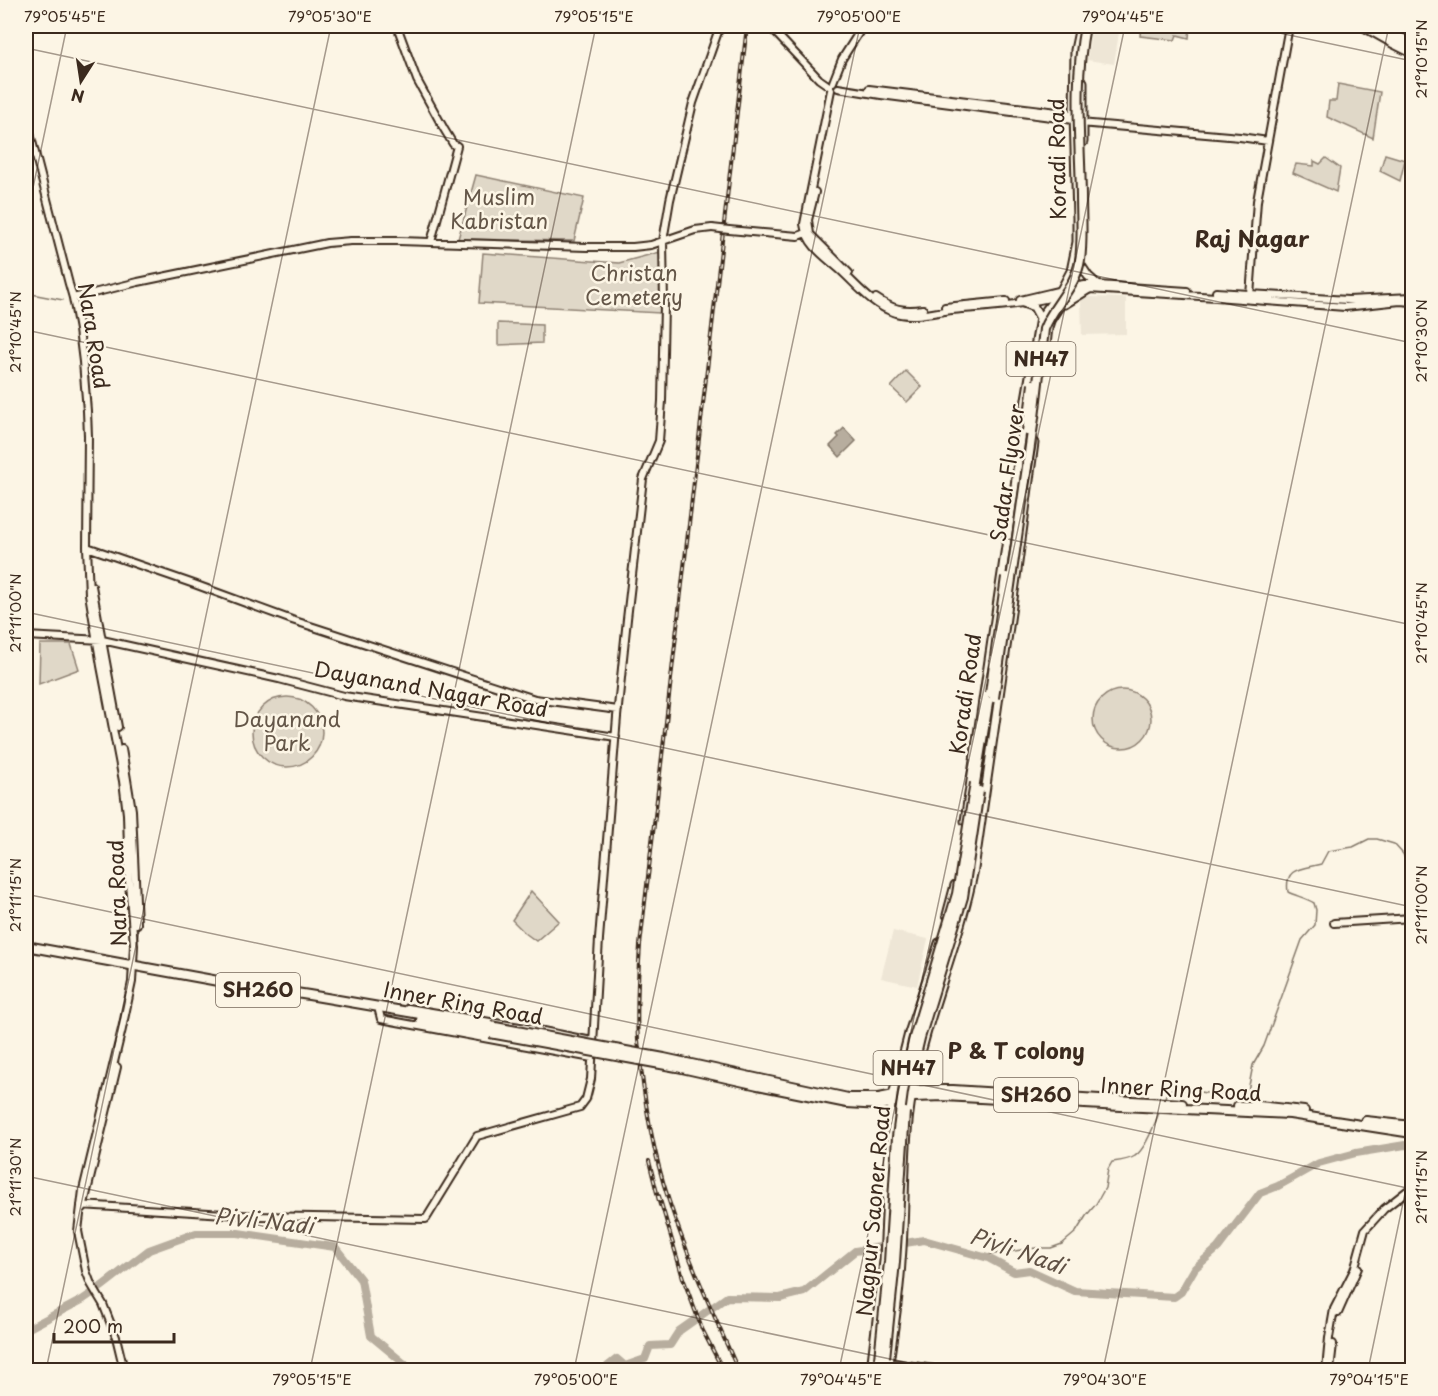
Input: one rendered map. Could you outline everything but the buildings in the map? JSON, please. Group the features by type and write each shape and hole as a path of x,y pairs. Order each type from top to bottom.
{"highway":[{"name":"Sadar Flyover","path":"989,716 1032,430 1044,329 1074,278 1079,262 1082,236 1079,76 1084,26"},
{"path":"1371,26 1413,48"},
{"name":"Nagpur Saoner Road","path":"978,783 989,733 989,716"},
{"name":"Nagpur Saoner Road","path":"881,1365 897,1137 903,1092 913,1041 957,894 989,716"},
{"name":"Inner Ring Road","path":"26,946 490,1030"},
{"name":"Inner Ring Road","path":"26,951 309,994 759,1082 847,1103 891,1104"},
{"name":"Inner Ring Road","path":"912,1095 1201,1106 1259,1106 1290,1108 1358,1120 1413,1126"},
{"name":"SH260","path":"891,1104 912,1095"},
{"name":"Inner Ring Road","path":"1160,1104 1171,1109 1290,1114 1413,1133"}],"main road":[{"name":"Koradi Road","path":"881,1365 891,1104 911,1029 954,892 989,716 1010,517 1040,318 1059,293 1071,271 1077,242 1075,50 1084,26"},
{"name":"Koradi Road","path":"912,1095 923,1043 968,900 990,758 989,716 998,707 1048,327 1072,290 1082,267 1085,220 1084,26"},
{"path":"1362,26 1392,44 1413,48"},
{"path":"1378,26 1413,48"},
{"path":"1082,267 1098,285"},
{"path":"1061,306 1089,290"},
{"path":"1023,303 1034,307 1040,318"},
{"path":"1010,517 1024,519"},
{"path":"911,1029 927,1031"},
{"path":"881,1365 902,1263 906,1138 912,1095"},
{"path":"891,1104 909,1111"},
{"path":"886,1214 903,1213"}],"street":[{"path":"397,26 417,80 453,144 458,146 431,242"},
{"path":"82,1207 257,1216 426,1219 477,1136 580,1107 586,1100 591,1075 599,939 618,710 643,479 659,441 664,305 663,241 670,200 693,103 720,26"},
{"path":"769,26 816,75 834,86 881,95 1074,119 1083,124 1268,141"},
{"path":"863,26 842,59 837,73 804,224 813,246 881,307 902,314 916,310 1023,303 1084,285 1250,297 1345,307 1400,301 1413,302"},
{"path":"1250,297 1257,201 1289,26"},
{"name":"Nara Road","path":"26,118 73,298 83,362 88,423 88,567 122,770 135,967"},
{"path":"73,298 138,282 327,243 431,242 633,247 651,245 695,230 712,228 779,235 798,236 807,233"},
{"path":"1072,290 1348,300 1413,297"},
{"path":"973,306 1059,293"},
{"path":"87,547 292,620 535,699 618,710"},
{"name":"Dayanand Nagar Road","path":"26,636 99,640 279,679 344,696 616,737"},
{"name":"Nara Road","path":"99,640 132,807 137,922 130,1012 78,1231 86,1271 116,1336 124,1371"},
{"path":"1334,923 1413,920"},
{"path":"406,1012 408,1008 592,1041"},
{"path":"379,1011 381,1019 592,1058"},
{"path":"1328,1371 1329,1338 1334,1309 1354,1270 1365,1230 1384,1209 1413,1187"},
{"path":"881,1365 941,1371"}],"shaded area":[{"path":"1092,26 1120,26 1114,64 1087,60"},
{"path":"1087,297 1126,298 1126,334 1082,335 1081,301"},
{"path":"844,428 856,441 840,457 830,446"},
{"path":"893,931 928,939 917,986 881,978"}],"green space":[{"path":"1141,26 1190,26 1189,38 1177,35 1175,40 1140,36"},
{"path":"1338,84 1380,92 1373,138 1327,117 1329,101 1336,101"},
{"path":"1385,154 1405,160 1400,181 1380,171"},
{"path":"1326,158 1340,168 1336,192 1293,173 1296,164 1314,166 1314,161 1320,164"},
{"name":"Muslim Kabristan","path":"476,175 584,198 574,241 458,239"},
{"name":"Christan Cemetery","path":"660,252 660,313 479,303 483,253 619,263"},
{"path":"498,323 542,325 542,343 498,345"},
{"path":"906,371 922,387 907,402 891,387"},
{"path":"40,644 71,644 79,669 39,684"},
{"path":"1122,690 1138,695 1146,703 1151,719 1146,735 1138,743 1122,748 1106,743 1098,735 1093,719 1098,703 1106,695"},
{"name":"Dayanand Park","path":"294,697 307,703 316,712 320,718 322,732 320,746 312,757 301,765 280,767 262,757 254,746 252,725 262,707 273,699"},
{"path":"531,891 559,921 536,941 512,920"}],"waterway":[{"path":"26,269 28,270 26,293 63,300"},
{"path":"1164,1100 1167,1092 1174,1088 1232,1097 1242,1096 1248,1091 1253,1065 1264,1046 1302,940 1315,925 1314,903 1288,892 1287,884 1292,873 1301,868 1321,864 1328,851 1353,847 1369,839 1394,844 1412,870"},
{"path":"980,1256 1051,1248 1062,1244 1076,1232 1096,1204 1105,1188 1108,1169 1112,1162 1133,1157 1143,1148 1160,1110"},
{"name":"Pivli Nadi","path":"603,1370 617,1359 625,1366 645,1359 650,1346 670,1345 679,1331 727,1297 780,1298 804,1292 855,1251 924,1240 988,1258 1014,1272 1029,1270 1075,1291 1174,1297 1181,1292 1195,1268 1218,1248 1260,1193 1278,1186 1319,1163 1356,1153 1405,1145 1412,1146"},
{"name":"Pivli Nadi","path":"26,1327 29,1328 82,1300 149,1250 196,1233 238,1233 335,1247 361,1280 371,1336 412,1370"}],"railway":[{"path":"738,1370 676,1223 663,1182 646,1101 638,1040 637,1004 640,945 747,26"},
{"path":"649,1161 660,1205"},
{"path":"659,1196 683,1278 702,1329 723,1370"}],"district":[{"name":"Raj Nagar","path":"1252,239"},
{"name":"P & T colony","path":"1016,1051"}]}
